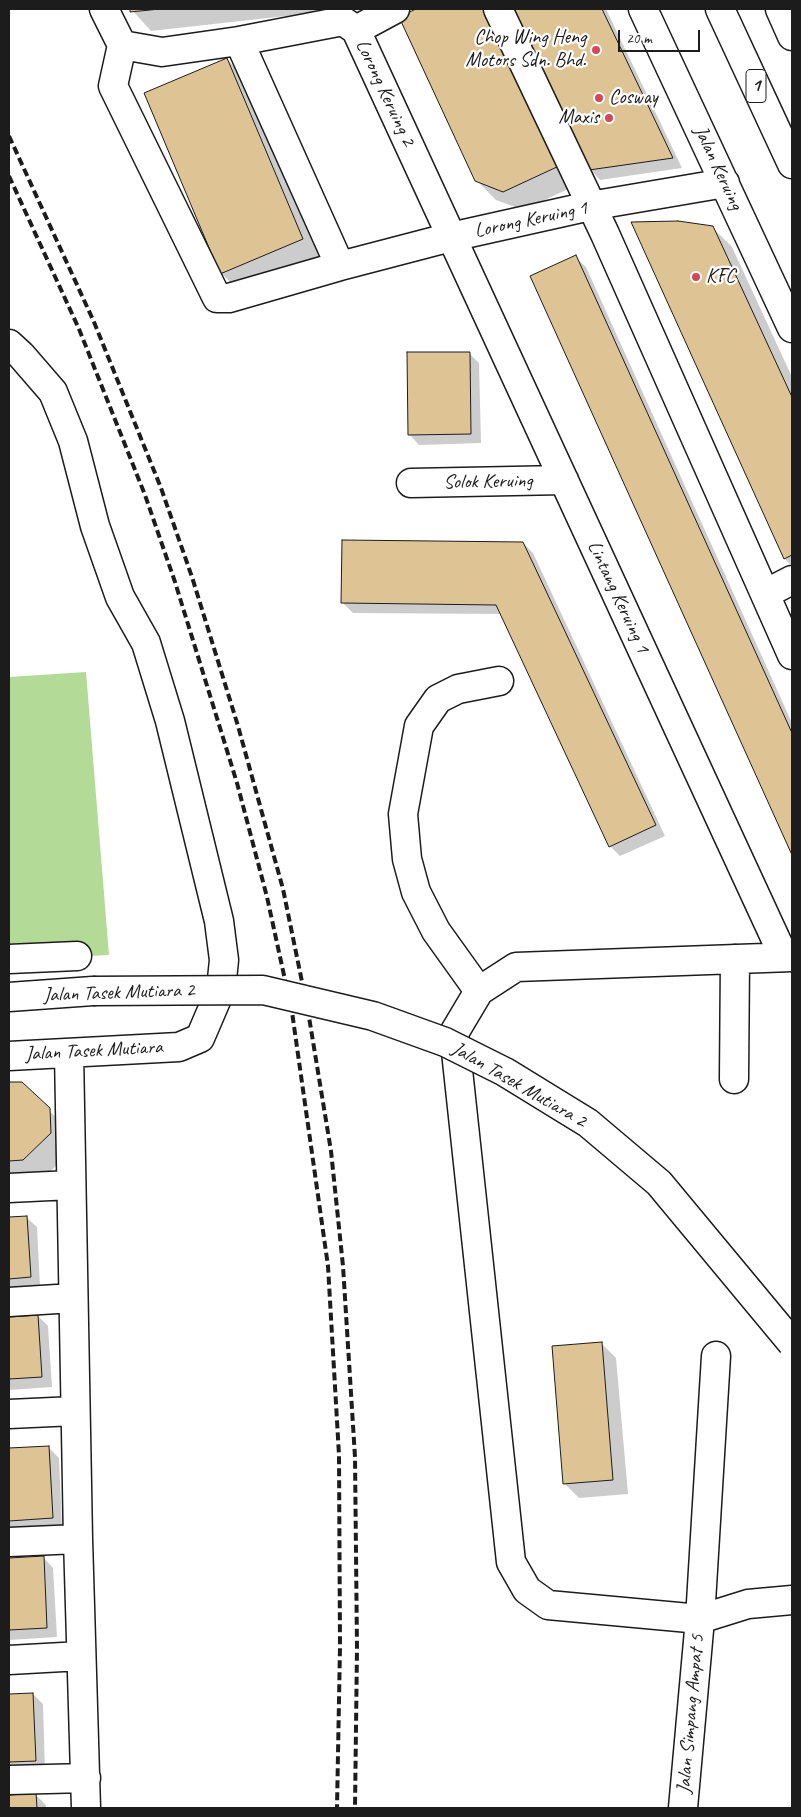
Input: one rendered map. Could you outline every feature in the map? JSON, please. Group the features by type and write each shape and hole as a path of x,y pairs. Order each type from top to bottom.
{"main road":[{"path":"104,9 122,45"},
{"path":"356,30 395,9"},
{"path":"498,9 590,206 792,655"},
{"name":"Jalan Keruing","path":"643,9 792,328"},
{"name":"1","path":"720,9 792,164"},
{"path":"780,9 792,36"},
{"name":"Lorong Keruing 2","path":"122,45 162,52 239,41 343,21 356,30 451,237"},
{"path":"239,41 340,266"},
{"name":"Lorong Keruing 1","path":"122,45 113,86 217,298 229,298 451,237 590,206 725,183"},
{"name":"Lintang Keruing 1","path":"451,237 788,957"},
{"name":"Jalan Tasek Mutiara","path":"9,344 53,392 74,441 95,526 120,597 146,643 170,721 216,912 224,960 221,989 200,1038 179,1047 9,1056"},
{"name":"Solok Keruing","path":"411,483 564,480"},
{"path":"765,594 792,580"},
{"path":"479,991 436,931 416,892 407,859 403,814 419,726 438,699 458,689 499,681"},
{"path":"9,959 77,956"},
{"path":"788,957 516,967 479,991 454,1033 511,1562 527,1590 548,1605 700,1620 748,1604 792,1600"},
{"path":"734,1079 735,959"},
{"name":"Jalan Tasek Mutiara 2","path":"9,997 94,991 263,990 373,1016 445,1042 497,1068 588,1123 659,1183 792,1343"},
{"path":"69,1053 75,1411 86,1808"},
{"path":"9,1188 71,1185"},
{"path":"9,1302 73,1298"},
{"name":"Jalan Simpang Ampat 5","path":"683,1808 700,1620 716,1356"},
{"path":"9,1414 75,1411"},
{"path":"9,1542 78,1539"},
{"path":"9,1660 81,1656"},
{"path":"9,1780 86,1778"}],"green space":[{"path":"86,672 109,955 9,960 9,677"}],"building":[{"path":"130,9 160,9 130,12"},
{"path":"416,9 485,9 559,166 503,192 475,181 399,17"},
{"path":"512,9 602,9 673,158 589,170"},
{"path":"227,58 303,239 220,274 144,93"},
{"path":"678,221 713,226 792,397 792,555 784,559 631,222"},
{"path":"576,255 792,733 792,855 530,276"},
{"path":"407,352 470,352 471,434 408,435"},
{"path":"342,540 523,542 656,825 609,847 496,605 341,603"},
{"path":"9,1082 22,1082 50,1108 51,1133 23,1160 9,1161"},
{"path":"27,1216 31,1277 9,1279 9,1217"},
{"path":"38,1315 42,1377 9,1379 9,1317"},
{"path":"602,1342 613,1480 563,1484 552,1346"},
{"path":"49,1446 53,1518 9,1521 9,1448"},
{"path":"44,1556 47,1628 9,1630 9,1558"},
{"path":"33,1693 36,1761 9,1762 9,1694"},
{"path":"36,1793 37,1808 9,1808 9,1795"}],"railway":[{"path":"9,136 94,322 161,488 192,577 238,726 283,889 308,1011 331,1151 343,1266 355,1457 357,1648 355,1808"},
{"path":"9,176 79,329 145,495 175,582 237,783 267,897 292,1012 328,1266 339,1455 340,1647 337,1808"}],"place":[{"name":"Chop Wing Heng Motors Sdn. Bhd.","path":"596,50"},
{"name":"Cosway","path":"599,98"},
{"name":"Maxis","path":"609,118"},
{"name":"KFC","path":"696,277"}]}
